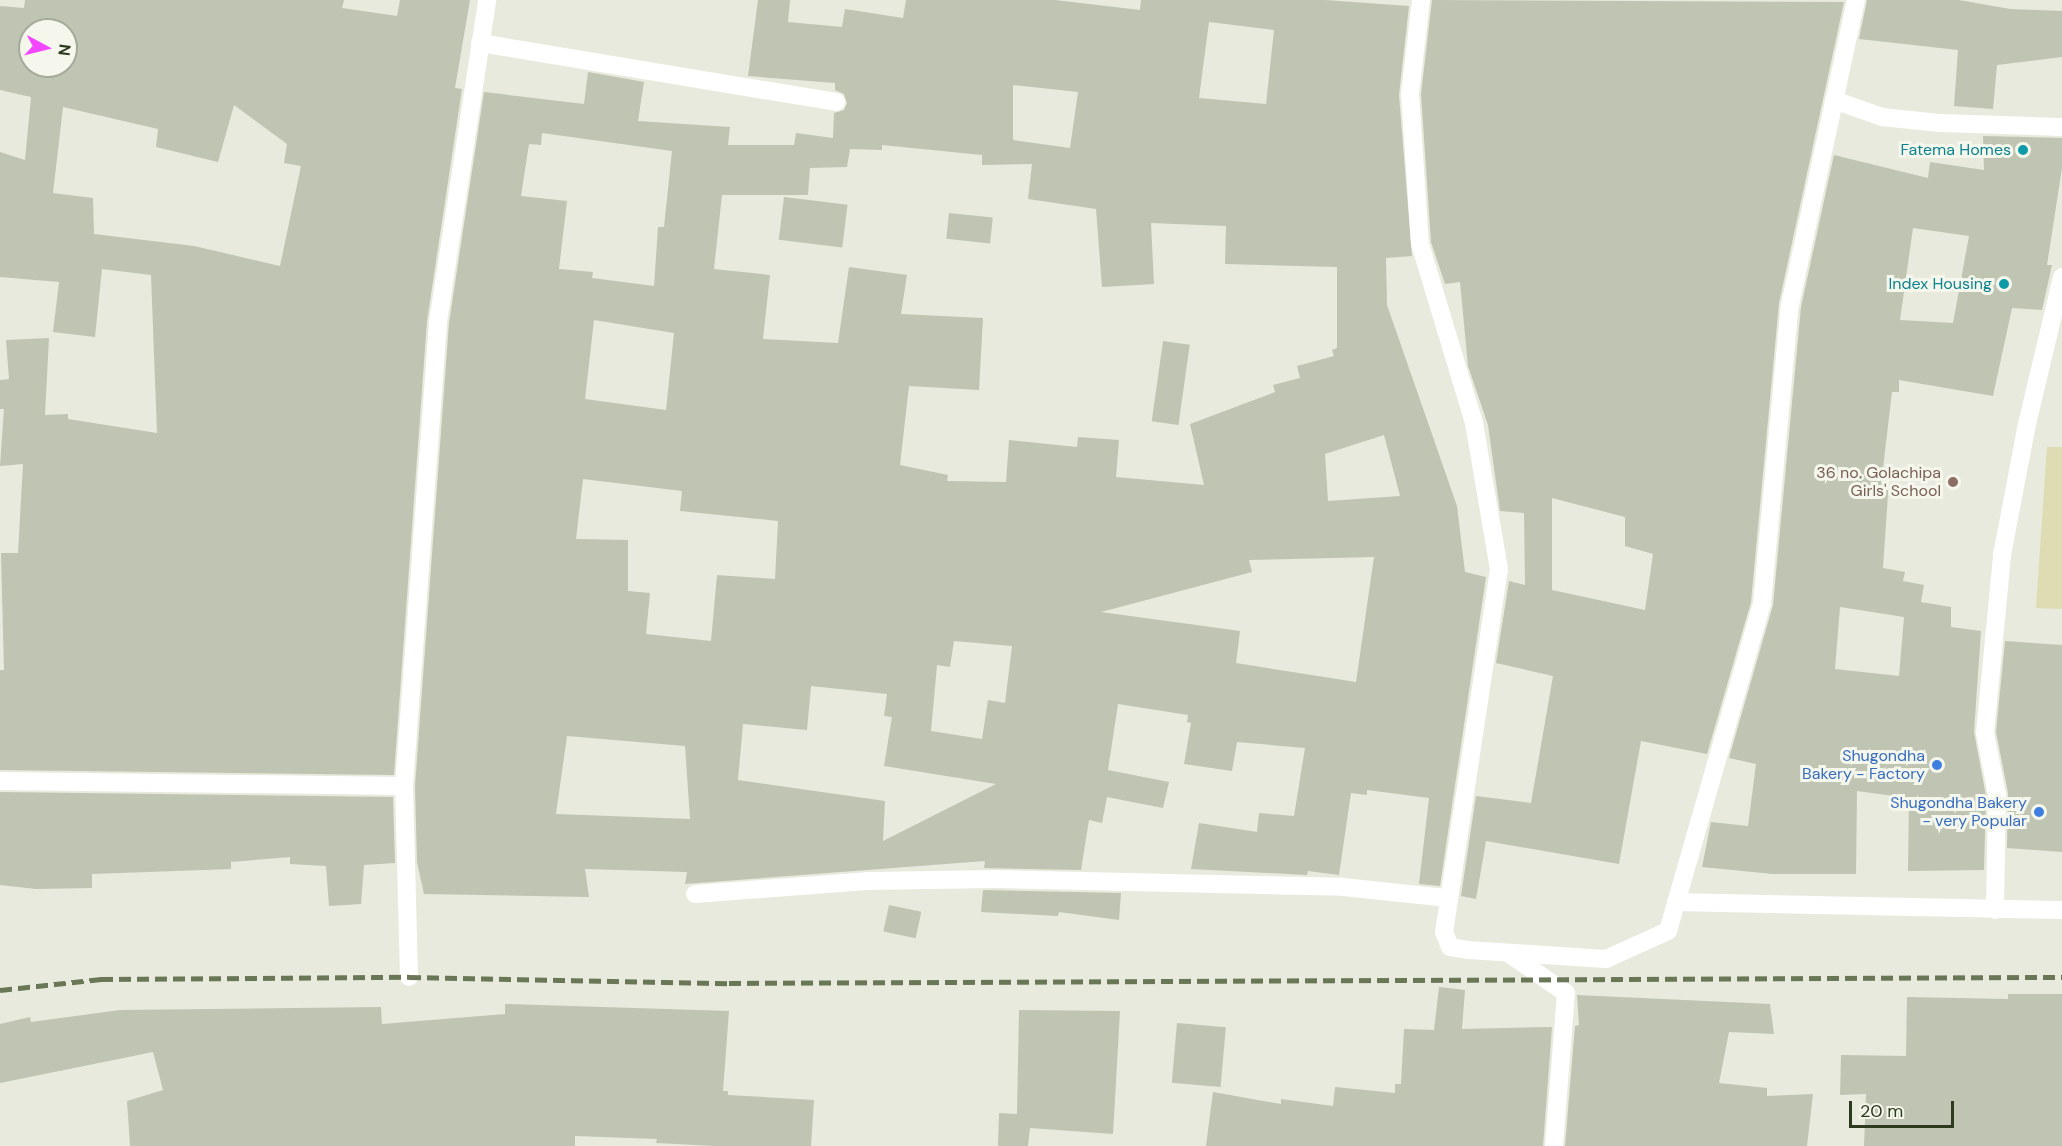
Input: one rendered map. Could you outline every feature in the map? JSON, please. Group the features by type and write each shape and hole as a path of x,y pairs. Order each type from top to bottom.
{"street":[{"path":"410,977 404,786 438,322 487,0"},
{"path":"1421,0 1410,94 1420,244 1474,423 1500,569 1444,932 1450,947 1606,958 1668,931 1762,604 1790,305 1856,0"},
{"path":"480,43 836,102"},
{"path":"1834,100 1882,117 1940,123 2062,126"},
{"path":"1995,910 1997,795 1985,733 2002,555 2027,424 2062,277"},
{"path":"0,781 404,786"},
{"path":"694,894 867,881 996,879 1343,886 1448,898"},
{"path":"1676,902 2062,910"},
{"path":"1507,952 1566,993 1554,1146"}],"shaded area":[{"path":"2047,447 2062,447 2062,609 2036,608"}],"building":[{"path":"25,0 344,0 342,8 397,16 400,0 470,0 455,88 462,89 427,321 394,775 0,770 0,670 4,670 1,553 18,553 23,464 0,466 4,409 0,409 0,380 9,379 6,340 49,338 45,415 68,414 68,419 157,433 151,275 102,269 95,337 53,332 59,282 0,277 0,152 25,160 31,97 0,90 0,6 24,8","holes":["234,105 287,144 284,163 301,166 280,266 194,246 94,234 93,198 53,193 63,107 158,129 156,147 218,162"]},
{"path":"758,0 790,0 788,22 842,27 845,9 903,18 906,0 1055,0 1140,10 1141,0 1325,0 1409,6 1399,95 1412,256 1386,258 1387,305 1457,506 1465,572 1486,577 1440,886 1419,884 1429,798 1367,790 1367,795 1351,793 1339,875 1308,871 1307,875 1191,869 1199,823 1257,832 1259,813 1294,816 1305,748 1237,742 1232,771 1184,764 1191,723 1187,722 1188,715 1118,704 1108,770 1169,782 1163,808 1107,797 1102,823 1089,820 1081,870 984,868 985,861 685,884 687,872 585,869 589,897 424,894 417,862 415,786 449,323 484,92 584,104 588,72 644,82 638,121 730,127 728,145 794,145 796,133 833,138 834,113 844,110 847,103 844,94 835,90 835,83 748,76","holes":["1209,22 1274,30 1266,104 1199,98","1013,85 1078,92 1070,148 1013,140","542,133 672,151 664,227 658,227 654,286 592,278 593,272 559,269 567,201 521,196 529,144 541,145","882,145 982,155 982,165 1032,164 1028,199 1096,209 1102,287 1154,284 1151,223 1226,226 1225,264 1337,267 1337,348 1332,350 1334,356 1297,366 1300,378 1273,385 1275,392 1190,424 1204,485 1116,477 1119,440 1078,437 1077,447 1009,440 1006,482 947,481 948,475 900,465 909,386 979,390 983,318 901,314 907,275 849,267 838,343 763,339 770,275 714,269 722,195 808,195 810,168 847,167 850,149 882,150","594,320 674,333 666,410 585,399","1384,435 1400,496 1328,501 1325,454","583,479 682,491 680,511 778,521 775,579 717,575 711,641 646,634 650,593 628,591 628,540 576,539","1374,557 1356,682 1236,663 1240,631 1101,612 1252,572 1249,560","954,641 1012,646 1005,703 988,700 982,739 931,731 937,665 950,667","811,686 887,694 884,716 892,717 884,766 996,784 883,841 885,801 738,780 743,724 807,730","567,736 685,746 690,819 556,814"]},
{"path":"1432,0 1844,2 1779,303 1751,602 1707,754 1641,741 1619,864 1486,841 1476,899 1461,896 1476,796 1531,803 1553,676 1496,663 1509,581 1525,585 1524,513 1500,511 1488,425 1468,366 1460,282 1445,284 1431,242 1421,94","holes":["1552,498 1625,517 1625,546 1653,554 1645,610 1552,590"]},
{"path":"1867,0 1959,0 2010,9 2062,11 2062,57 1997,65 1993,109 1954,106 1958,50 1859,39"},
{"path":"1983,136 2062,138 2062,168 2047,265 2052,265 2042,310 2012,308 1993,396 1899,380 1899,392 1892,392 1883,468 1890,465 1883,568 1905,572 1903,581 1924,585 1921,602 1951,607 1951,627 1981,631 1974,732 1986,796 1984,870 1908,871 1909,798 1857,791 1856,874 1773,874 1702,867 1711,822 1748,826 1756,764 1729,758 1773,605 1801,307 1834,155 1928,178 1930,162 1984,170","holes":["1913,228 1969,236 1953,323 1900,320","1840,607 1904,617 1899,676 1835,669"]},
{"path":"784,197 848,205 842,247 779,240"},
{"path":"949,213 993,218 990,243 946,239"},
{"path":"1163,341 1190,345 1178,425 1152,421"},
{"path":"2005,641 2062,645 2062,852 2007,848 2008,793 1996,732"},
{"path":"0,792 393,797 395,863 364,865 361,904 329,906 326,866 290,864 290,857 231,862 231,869 92,874 92,888 36,889 0,885"},
{"path":"983,890 1121,893 1119,920 1059,912 1058,916 981,912"},
{"path":"889,905 921,912 916,938 883,931"},
{"path":"1439,987 1465,990 1462,1029 1552,1027 1543,1146 1206,1146 1213,1092 1281,1104 1281,1099 1333,1106 1335,1087 1395,1093 1395,1084 1401,1084 1404,1029 1434,1030"},
{"path":"2008,994 2062,994 2062,1146 1864,1146 1866,1094 1840,1095 1841,1055 1906,1056 1907,997 2008,999"},
{"path":"1577,995 1770,1004 1774,1034 1729,1032 1719,1083 1767,1088 1767,1096 1813,1094 1807,1146 1565,1146 1575,1026 1579,1025"},
{"path":"505,1004 729,1011 723,1091 728,1091 728,1095 814,1100 811,1146 714,1146 656,1143 657,1139 575,1136 575,1146 130,1146 127,1101 163,1090 153,1052 0,1083 0,1024 30,1017 31,1022 120,1010 381,1007 382,1024 505,1014"},
{"path":"1019,1010 1120,1011 1113,1134 1030,1128 1028,1146 998,1146 999,1113 1017,1114"},
{"path":"1177,1023 1226,1027 1221,1087 1172,1083"}],"railway":[{"path":"0,990 101,979 409,977 729,983 2062,977"}],"place":[{"name":"Fatema Homes","path":"2023,150"},
{"name":"Index Housing","path":"2004,284"},
{"name":"36 no. Golachipa Girls' School","path":"1953,482"},
{"name":"Shugondha Bakery - Factory","path":"1937,765"},
{"name":"Shugondha Bakery - very Popular","path":"2039,812"}]}
